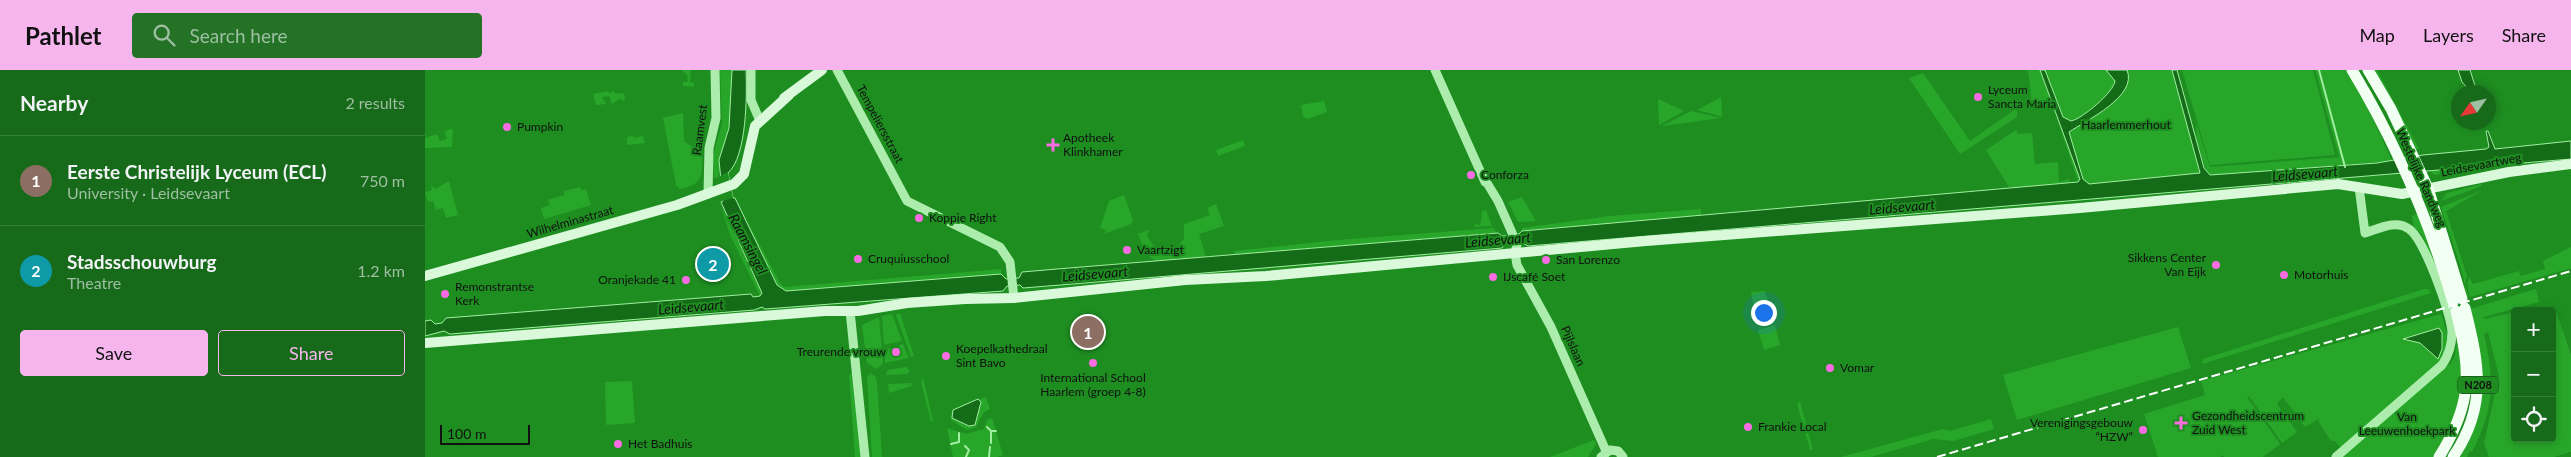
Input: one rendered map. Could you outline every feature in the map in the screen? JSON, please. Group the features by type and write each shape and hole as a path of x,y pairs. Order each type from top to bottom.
{"main road":[{"path":"758,118 822,70"},
{"name":"Westelijke Randweg","path":"2352,70 2397,153 2415,192 2477,356 2479,381 2476,409 2471,424 2453,457"},
{"name":"Westelijke Randweg","path":"2368,70 2412,153 2428,188 2459,305 2468,379 2465,400 2455,431 2439,457"},
{"name":"Wilhelminastraat","path":"425,276 616,223 709,194 738,182 744,174 753,131 758,118"},
{"name":"Leidsevaartweg","path":"2359,187 2396,194 2415,192 2509,172 2571,164"},
{"path":"425,343 825,311 849,311 965,299 1015,298 1185,280 1266,276 1515,249 2338,184 2359,187"}],"street":[{"name":"Raamvest","path":"709,194 709,148 716,118 715,70"},
{"path":"751,70 751,100 758,118"},
{"name":"Tempeliersstraat","path":"837,70 911,205 1000,247 1010,262 1015,298"},
{"name":"Pijlslaan","path":"1435,70 1509,232 1515,249 1517,265 1552,328 1603,454"},
{"path":"2336,457 2443,365 2451,346 2452,331 2445,304 2426,254 2409,229 2393,224 2365,233 2359,187"},
{"path":"849,311 865,457"},
{"path":"1603,454 1614,450 1623,457"}],"green space":[{"path":"682,70 691,70 690,82 694,83 694,87 683,86 683,82 688,82 687,75"},
{"path":"720,70 732,70 731,105 719,177 714,178 713,156 722,123"},
{"path":"2028,70 2040,70 2080,179 2078,182 2055,111 2050,104 2040,103 2032,105"},
{"name":"Haarlemmerhout","path":"2044,70 2172,70 2203,176 2085,186 2066,124"},
{"path":"2182,70 2313,70 2335,155 2210,165"},
{"path":"2315,70 2347,70 2370,112 2392,161 2214,175 2207,173 2197,141 2196,122 2210,167 2339,157"},
{"path":"2370,70 2377,70 2419,149 2415,150"},
{"path":"1923,73 1970,141 2017,108 2017,117 1960,154 1909,78"},
{"path":"608,91 609,93 614,91 615,94 624,93 625,100 622,101 621,98 612,104 609,96 602,97 606,104 596,105 593,94"},
{"path":"1721,97 1722,117 1697,110"},
{"path":"1658,99 1684,111 1659,125"},
{"path":"1324,101 1327,112 1307,119 1303,117 1301,105"},
{"path":"1689,112 1721,118 1662,126"},
{"path":"683,113 684,141 702,154 702,173 693,185 680,189 676,185 663,118"},
{"path":"450,129 453,130 452,147 425,148 425,138 437,134 440,141 447,139 444,132"},
{"path":"2016,130 2018,134 2032,133 2035,164 2058,162 2059,182 2069,179 2070,184 2012,189 2012,187 2009,187 1986,150"},
{"path":"633,136 634,138 643,136 645,143 627,145 627,137"},
{"path":"1243,140 1245,146 1218,156 1216,150"},
{"path":"2497,166 2434,175 2430,170"},
{"path":"449,181 458,215 446,218 443,208 436,210 433,201 428,202 425,192 432,190 431,185 435,189"},
{"path":"2481,184 2482,186 2441,201 2447,193"},
{"path":"580,187 581,190 586,189 591,205 544,219 541,208 550,205 548,200 564,195 564,191"},
{"path":"2483,190 2446,211 2467,276 2465,284 2469,297 2467,297 2462,271 2441,207"},
{"path":"1124,195 1133,220 1131,224 1104,234 1106,230 1100,228 1109,201"},
{"path":"1522,197 1536,221 1518,222 1508,202"},
{"path":"737,202 780,283 784,287 1001,269 1001,274 786,291 777,285"},
{"path":"1216,204 1224,226 1199,234 1206,257 1156,262 1145,253 1138,234 1149,230 1147,236 1158,249 1165,251 1174,250 1184,239 1184,224 1210,215 1207,208"},
{"path":"721,206 762,293 760,296 730,235"},
{"path":"1701,209 1701,216 1522,231 1522,228 1610,216"},
{"path":"1486,210 1492,226 1474,227 1475,224 1480,225 1481,212"},
{"path":"2420,213 2437,267 2422,235 2414,227 2412,216"},
{"path":"1493,228 1497,233 1235,255 1234,251 1338,240"},
{"path":"2571,247 2571,268 2470,297 2467,284 2469,277 2473,284 2519,271 2521,276 2545,269 2543,261"},
{"path":"2428,289 2431,293 2202,364 2203,359"},
{"path":"2536,289 2539,302 2521,307 2511,307 2511,310 2484,317 2485,319 2511,313 2511,442 2556,442 2556,311 2571,355 2571,452 2554,457 2489,457 2484,443 2499,376 2488,332 2484,334 2491,381 2485,422 2472,452 2470,451 2467,457 2460,457 2477,419 2481,401 2482,384 2479,349 2470,309"},
{"path":"1765,291 1773,320 1757,325 1751,292"},
{"path":"900,313 914,356 911,357 896,315"},
{"path":"892,314 902,341 884,345 882,316"},
{"name":"Van Leeuwenhoekpark","path":"2441,314 2448,336 2449,366 2455,356 2457,340 2462,357 2461,405 2437,457 2342,457 2341,448 2335,441 2331,441 2318,421 2320,418 2305,427 2283,397 2277,404 2297,432 2282,443 2249,396 2247,397 2280,444 2263,457 2224,457 2223,455 2220,457 2158,457 2144,414 2205,395 2201,381"},
{"path":"879,317 883,363 877,369 867,363 862,325"},
{"path":"1775,325 1780,345 1764,350 1758,330"},
{"path":"2178,327 2191,368 2017,420 2003,375"},
{"path":"903,344 909,358 885,363 885,349 890,348 893,358 902,355 899,345"},
{"path":"906,367 910,371 907,374 886,375 888,370"},
{"path":"852,373 861,457 855,457 849,375"},
{"path":"870,373 875,376 877,381 882,457 872,457 867,377"},
{"path":"923,377 933,421 931,421 921,382"},
{"path":"632,381 635,423 606,425 605,382"},
{"path":"911,383 912,386 889,393 888,384"},
{"path":"986,397 990,409 984,412 976,427 967,430 951,420 952,410"},
{"path":"1800,402 1813,450 1810,450 1797,403"},
{"path":"992,418 1003,455 997,457 953,457 947,428 966,434 984,429 987,420"},
{"path":"1991,419 1994,429 1953,441 1933,439 1871,457 1841,457 1943,429 1950,431"},
{"path":"1594,440 1596,444 1588,457 1550,457"}],"water":[{"path":"732,70 746,70 745,124 739,153 728,173 733,198 735,198 777,285 786,291 1001,274 1006,279 1019,278 1022,272 1498,233 1502,236 1519,234 1522,231 2078,182 2080,179 2040,70 2045,70 2063,117 2071,121 2097,104 2109,92 2115,81 2106,70 2127,70 2128,80 2125,89 2118,98 2098,114 2069,132 2083,179 2089,184 2200,173 2172,70 2177,70 2204,168 2210,175 2377,163 2423,155 2486,149 2489,147 2486,131 2488,131 2495,149 2571,141 2571,159 1528,246 1523,243 1505,244 1502,248 1023,288 1020,285 1007,286 1003,291 765,309 762,307 754,310 450,334 444,331 425,336 425,321 431,320 435,324 442,323 446,318 751,294 753,297 760,296 762,293 721,202 723,201 719,160 729,128"},
{"path":"2458,70 2470,70 2475,85 2465,85"},
{"path":"2439,328 2442,333 2442,349 2438,359 2420,343 2403,339"},
{"path":"978,399 981,402 975,425 969,426 952,418 953,410"}],"pier":[{"path":"728,172 733,198 722,201 718,177"}],"waterway":[{"name":"Leidsevaart","path":"2319,70 2345,167"},
{"path":"987,427 991,431 996,431"},
{"path":"991,431 991,443"},
{"path":"951,444 959,442 959,433"},
{"path":"965,446 969,450 966,457"},
{"path":"989,457 990,447"}],"railway":[{"path":"1937,457 2571,271"}],"place":[{"name":"Lyceum Sancta Maria","path":"1978,97"},
{"name":"Pumpkin","path":"507,127"},
{"name":"Apotheek Klinkhamer","path":"1053,145"},
{"name":"Conforza","path":"1471,175"},
{"name":"Koppie Right","path":"919,218"},
{"name":"Vaartzigt","path":"1127,250"},
{"name":"Cruquiusschool","path":"858,259"},
{"name":"San Lorenzo","path":"1546,260"},
{"name":"Stadsschouwburg","path":"713,264"},
{"name":"Sikkens Center Van Eijk","path":"2216,265"},
{"name":"Motorhuis","path":"2284,275"},
{"name":"IJscafé Soet","path":"1493,277"},
{"name":"Oranjekade 41","path":"686,280"},
{"name":"Remonstrantse Kerk","path":"445,294"},
{"name":"Eerste Christelijk Lyceum (ECL)","path":"1088,332"},
{"name":"Treurende vrouw","path":"896,352"},
{"name":"Koepelkathedraal Sint Bavo","path":"946,356"},
{"name":"International School Haarlem (groep 4-8)","path":"1093,363"},
{"name":"Vomar","path":"1830,368"},
{"name":"Gezondheidscentrum Zuid West","path":"2181,423"},
{"name":"Frankie Local","path":"1748,427"},
{"name":"Verenigingsgebouw “HZW”","path":"2143,430"},
{"name":"Het Badhuis","path":"618,444"}],"water label":[{"name":"Raamsingel","path":"748,244"}]}
